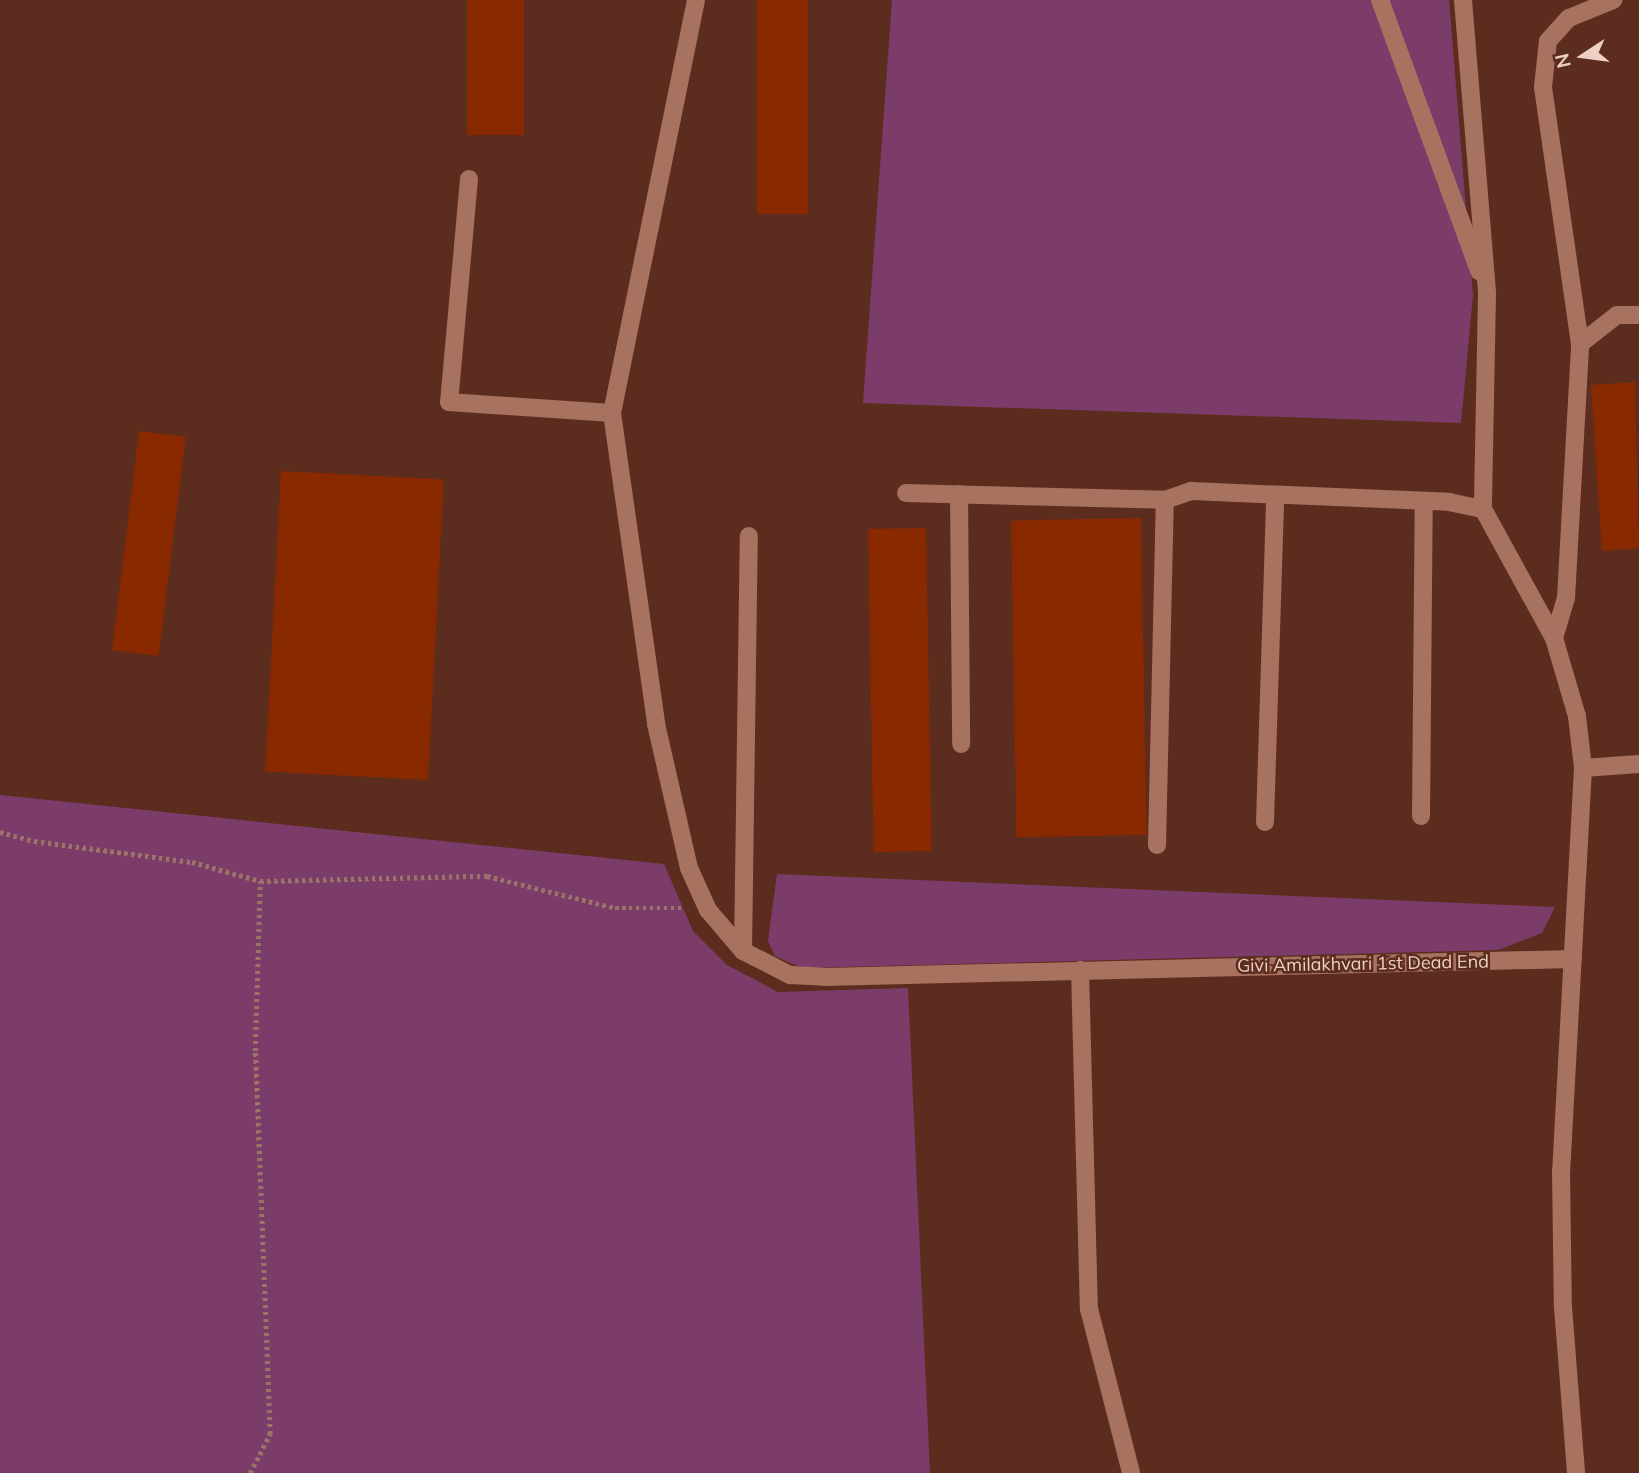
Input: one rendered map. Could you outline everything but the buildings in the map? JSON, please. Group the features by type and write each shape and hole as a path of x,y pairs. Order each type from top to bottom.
{"street":[{"name":"Givi Amilakhvari 1st Dead End","path":"696,0 612,413 656,724 689,868 708,910 743,951 790,975 1573,959"},
{"path":"1380,0 1487,294"},
{"path":"1462,0 1487,294 1483,509 1501,548 1554,638 1577,716 1584,768 1561,1172 1563,1307 1576,1473"},
{"path":"1554,638 1566,598 1580,344 1543,87 1548,41 1569,18 1613,0"},
{"path":"469,179 449,402 612,413"},
{"path":"1580,344 1617,315 1639,315"},
{"path":"906,493 1165,500 1191,491 1424,501 1483,509"},
{"path":"959,494 961,744"},
{"path":"1265,822 1275,495"},
{"path":"1157,845 1165,500"},
{"path":"1421,816 1424,501"},
{"path":"743,951 749,536"},
{"path":"1584,768 1639,764"},
{"path":"1080,970 1088,1309 1131,1473"}],"path":[{"path":"0,832 34,841 192,862 260,881 487,876 615,908 708,910"},
{"path":"250,1473 270,1434 255,1051 260,881"}],"shaded area":[{"path":"892,0 1449,0 1473,295 1461,423 863,403"},
{"path":"0,795 664,864 693,931 727,965 778,992 908,988 930,1473 0,1473"},
{"path":"777,874 1555,907 1542,933 1498,950 802,968 775,956 768,941"}]}
